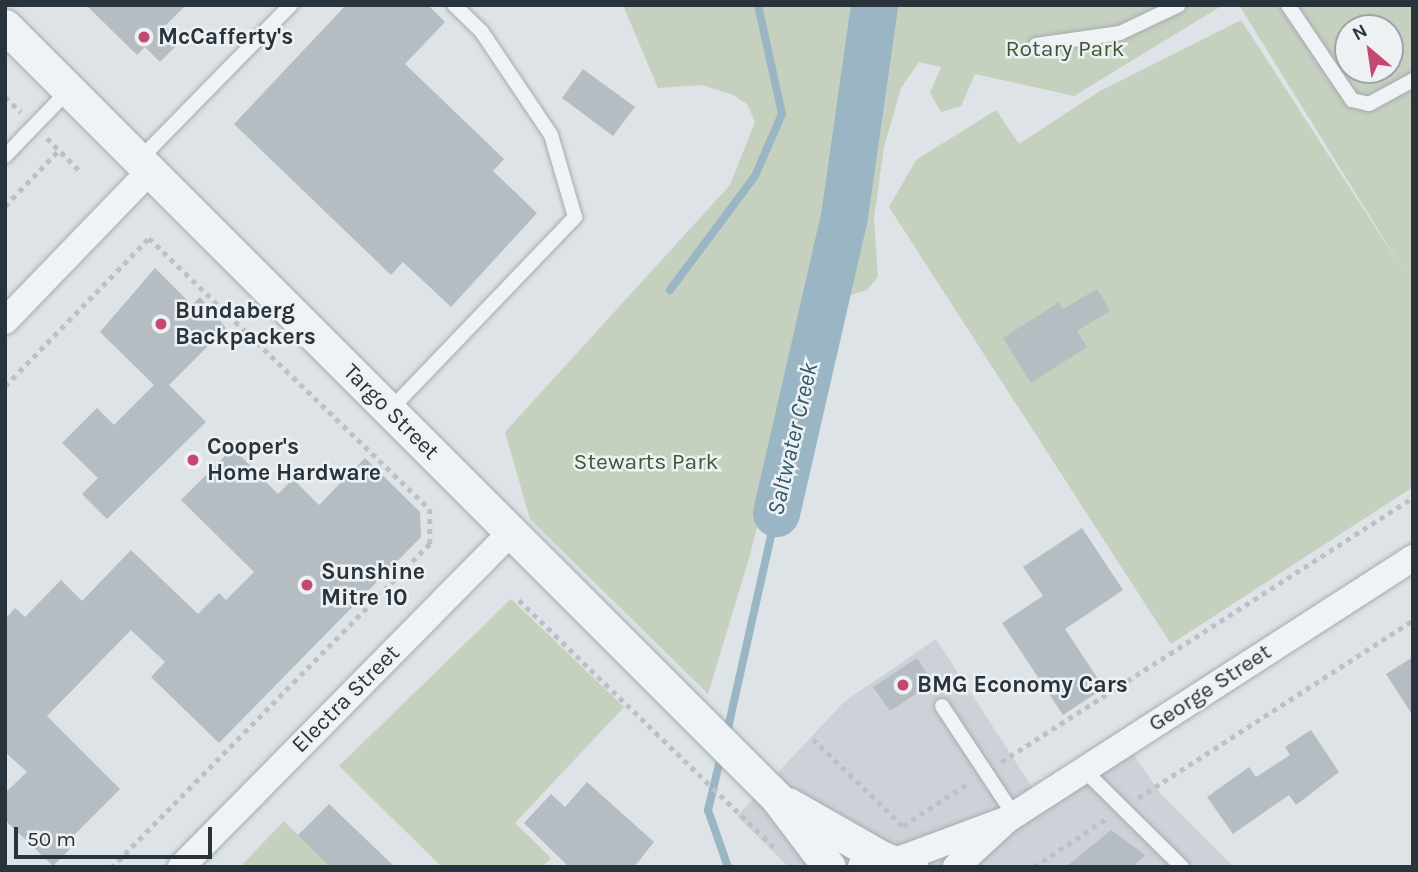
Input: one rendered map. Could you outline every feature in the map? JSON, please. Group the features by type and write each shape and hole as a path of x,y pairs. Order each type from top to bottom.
{"street":[{"name":"Targo Street","path":"5,26 772,794 830,867"},
{"path":"5,321 144,165"},
{"name":"Electra Street","path":"181,867 510,532"},
{"name":"George Street","path":"956,867 1011,817 1413,558"},
{"name":"Targo Street","path":"772,794 890,863"},
{"name":"George Street","path":"890,863 1011,817"}],"lane":[{"path":"144,165 291,5"},
{"path":"389,411 575,217 551,135 481,31 454,5"},
{"path":"1036,46 1121,33 1179,5"},
{"path":"1288,5 1352,100 1369,104 1413,80"},
{"path":"5,156 69,90"},
{"path":"942,706 1011,817"},
{"path":"1084,770 1182,867"}],"path":[{"path":"5,206 59,150"},
{"path":"5,386 149,238 430,509 430,544 113,867"},
{"path":"813,739 903,826 1413,497"},
{"path":"519,600 785,858"},
{"path":"1034,867 1413,620"}],"shaded area":[{"path":"936,639 1041,801 1128,746 1160,793 1234,867 789,867 737,816 844,702"}],"green space":[{"name":"Stewarts Park","path":"623,5 1223,5 1074,96 975,74 961,106 941,112 930,93 941,67 919,62 901,88 884,147 874,219 878,277 867,290 845,297 842,270 876,128 876,89 854,88 819,273 750,555 708,694 530,519 505,432 730,185 755,122 747,104 733,95 702,85 658,88"},
{"path":"1239,5 1413,5 1413,487 1171,644 889,207 916,160 996,110 1019,144 1100,91 1241,20 1405,273"},
{"path":"511,599 624,707 515,823 551,858 543,867 442,867 339,766"},
{"path":"284,821 330,867 240,867"}],"building":[{"path":"86,5 186,5 165,26 181,41 160,62 145,47 137,55"},
{"path":"346,5 428,5 445,22 405,64 504,159 493,171 537,213 451,307 403,262 391,275 234,124"},
{"path":"583,69 635,107 613,136 562,98"},
{"path":"155,268 192,305 200,297 226,328 169,385 206,422 107,519 82,494 98,478 62,443 97,408 114,425 154,385 100,332"},
{"path":"1097,289 1110,311 1077,331 1087,347 1031,383 1003,338 1059,302 1063,309"},
{"path":"233,448 278,494 293,479 319,505 365,458 420,512 421,537 219,743 151,677 165,662 131,630 47,716 120,789 71,838 76,843 53,866 5,820 5,793 27,772 5,752 5,619 15,608 25,617 61,580 82,601 131,550 198,614 219,593 226,600 254,572 181,500"},
{"path":"1082,528 1123,590 1065,629 1104,688 1063,715 1002,623 1043,596 1023,567"},
{"path":"1413,657 1413,716 1386,674"},
{"name":"BMG Economy Cars","path":"917,658 933,683 890,711 873,687"},
{"path":"1311,730 1339,772 1296,805 1289,795 1233,834 1207,797 1249,767 1256,777 1290,755 1285,747"},
{"path":"587,782 654,842 634,867 569,867 524,823 551,794 565,807"},
{"path":"329,804 395,867 330,867 298,835"},
{"path":"1111,830 1145,855 1133,867 1066,867"}],"waterway":[{"path":"670,290 755,176 782,114 758,5"},
{"name":"Saltwater Creek","path":"776,513 844,216 874,5"},
{"name":"Saltwater Creek","path":"726,737 776,513"},
{"name":"Saltwater Creek","path":"721,756 708,810 728,867"}],"place":[{"name":"McCafferty's","path":"144,37"},
{"name":"Bundaberg Backpackers","path":"161,324"},
{"name":"Cooper's Home Hardware","path":"193,460"},
{"name":"Sunshine Mitre 10","path":"307,585"},
{"name":"BMG Economy Cars","path":"903,685"}],"park label":[{"name":"Rotary Park","path":"1065,49"}]}
